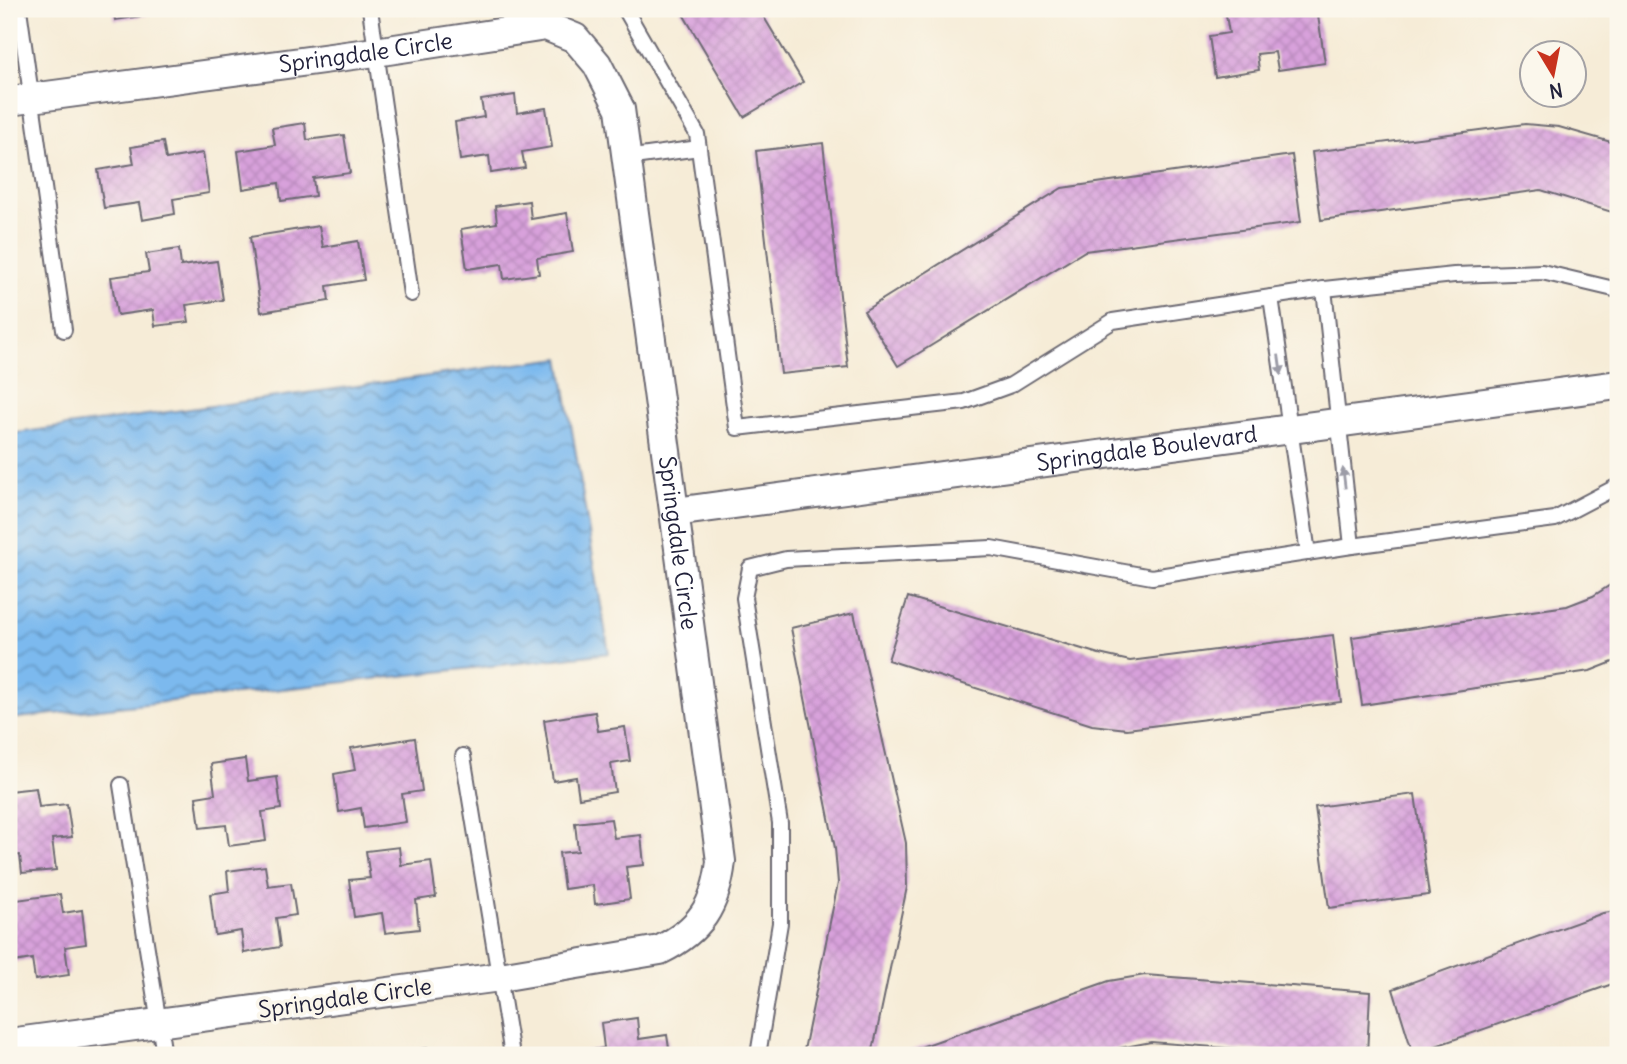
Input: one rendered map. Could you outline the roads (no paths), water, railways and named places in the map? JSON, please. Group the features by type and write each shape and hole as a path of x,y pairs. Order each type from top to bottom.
{"street":[{"name":"Springdale Circle","path":"9,1043 500,977 660,950 680,940 700,921 719,883 721,861 620,109 597,64 575,38 546,26 20,100"},
{"name":"Springdale Boulevard","path":"675,512 1618,385"}],"lane":[{"path":"19,9 20,100 64,330"},
{"path":"370,9 411,294"},
{"path":"625,9 697,134 737,428 964,402 1012,385 1112,321 1324,289 1454,275 1542,272 1618,290"},
{"path":"626,158 699,148"},
{"path":"1324,289 1352,546"},
{"path":"1271,298 1308,553"},
{"path":"758,1055 780,923 780,823 744,598 750,568 786,559 991,548 1152,578 1352,546 1555,519 1618,486"},
{"path":"463,756 512,1055"},
{"path":"121,785 164,1055"}],"water":[{"path":"560,358 609,653 9,719 9,434"}]}
